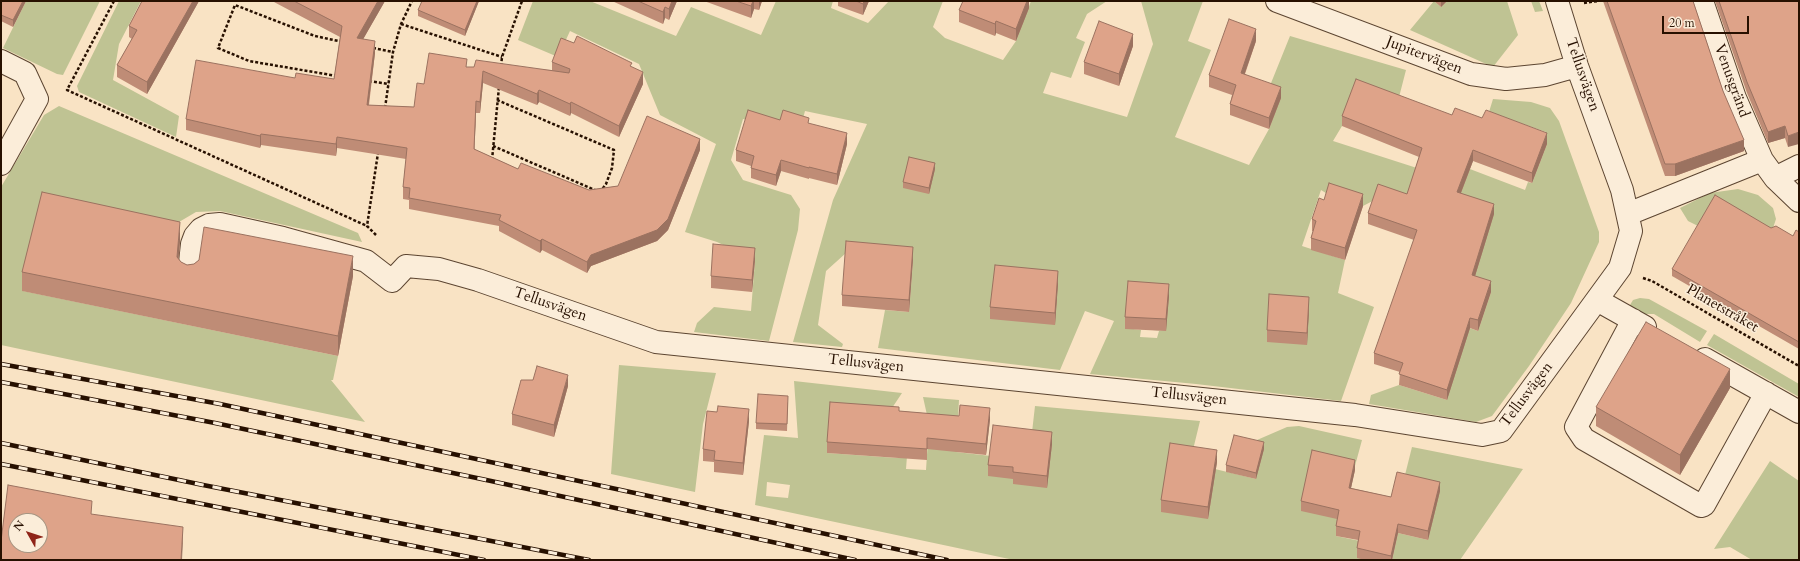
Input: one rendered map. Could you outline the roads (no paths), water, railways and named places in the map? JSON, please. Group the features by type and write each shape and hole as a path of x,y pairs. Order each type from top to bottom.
{"street":[{"name":"Jupitervägen","path":"1277,1 1471,74 1506,79 1545,75 1577,66"},
{"name":"Tellusvägen","path":"190,272 192,244 195,236 201,229 209,225 220,224 283,238 366,261 392,281 406,266 439,269 478,280 656,342 1355,414 1482,435 1501,431 1597,300 1620,268 1631,231 1622,190 1577,66 1557,1"},
{"name":"Venusgränd","path":"1702,1 1735,98 1762,160 1775,178 1799,201"},
{"path":"1,61 25,73 37,99 1,164"},
{"path":"1628,214 1762,160"},
{"path":"1775,178 1799,166"},
{"path":"1597,300 1660,335"},
{"path":"1633,320 1576,427 1584,439 1701,506 1704,505 1766,393"},
{"path":"1686,349 1799,412"}],"railway":[{"path":"1,364 220,404 947,560"},
{"path":"1,382 215,423 855,560"},
{"path":"1,443 203,485 589,560"},
{"path":"1,464 484,560"}]}
